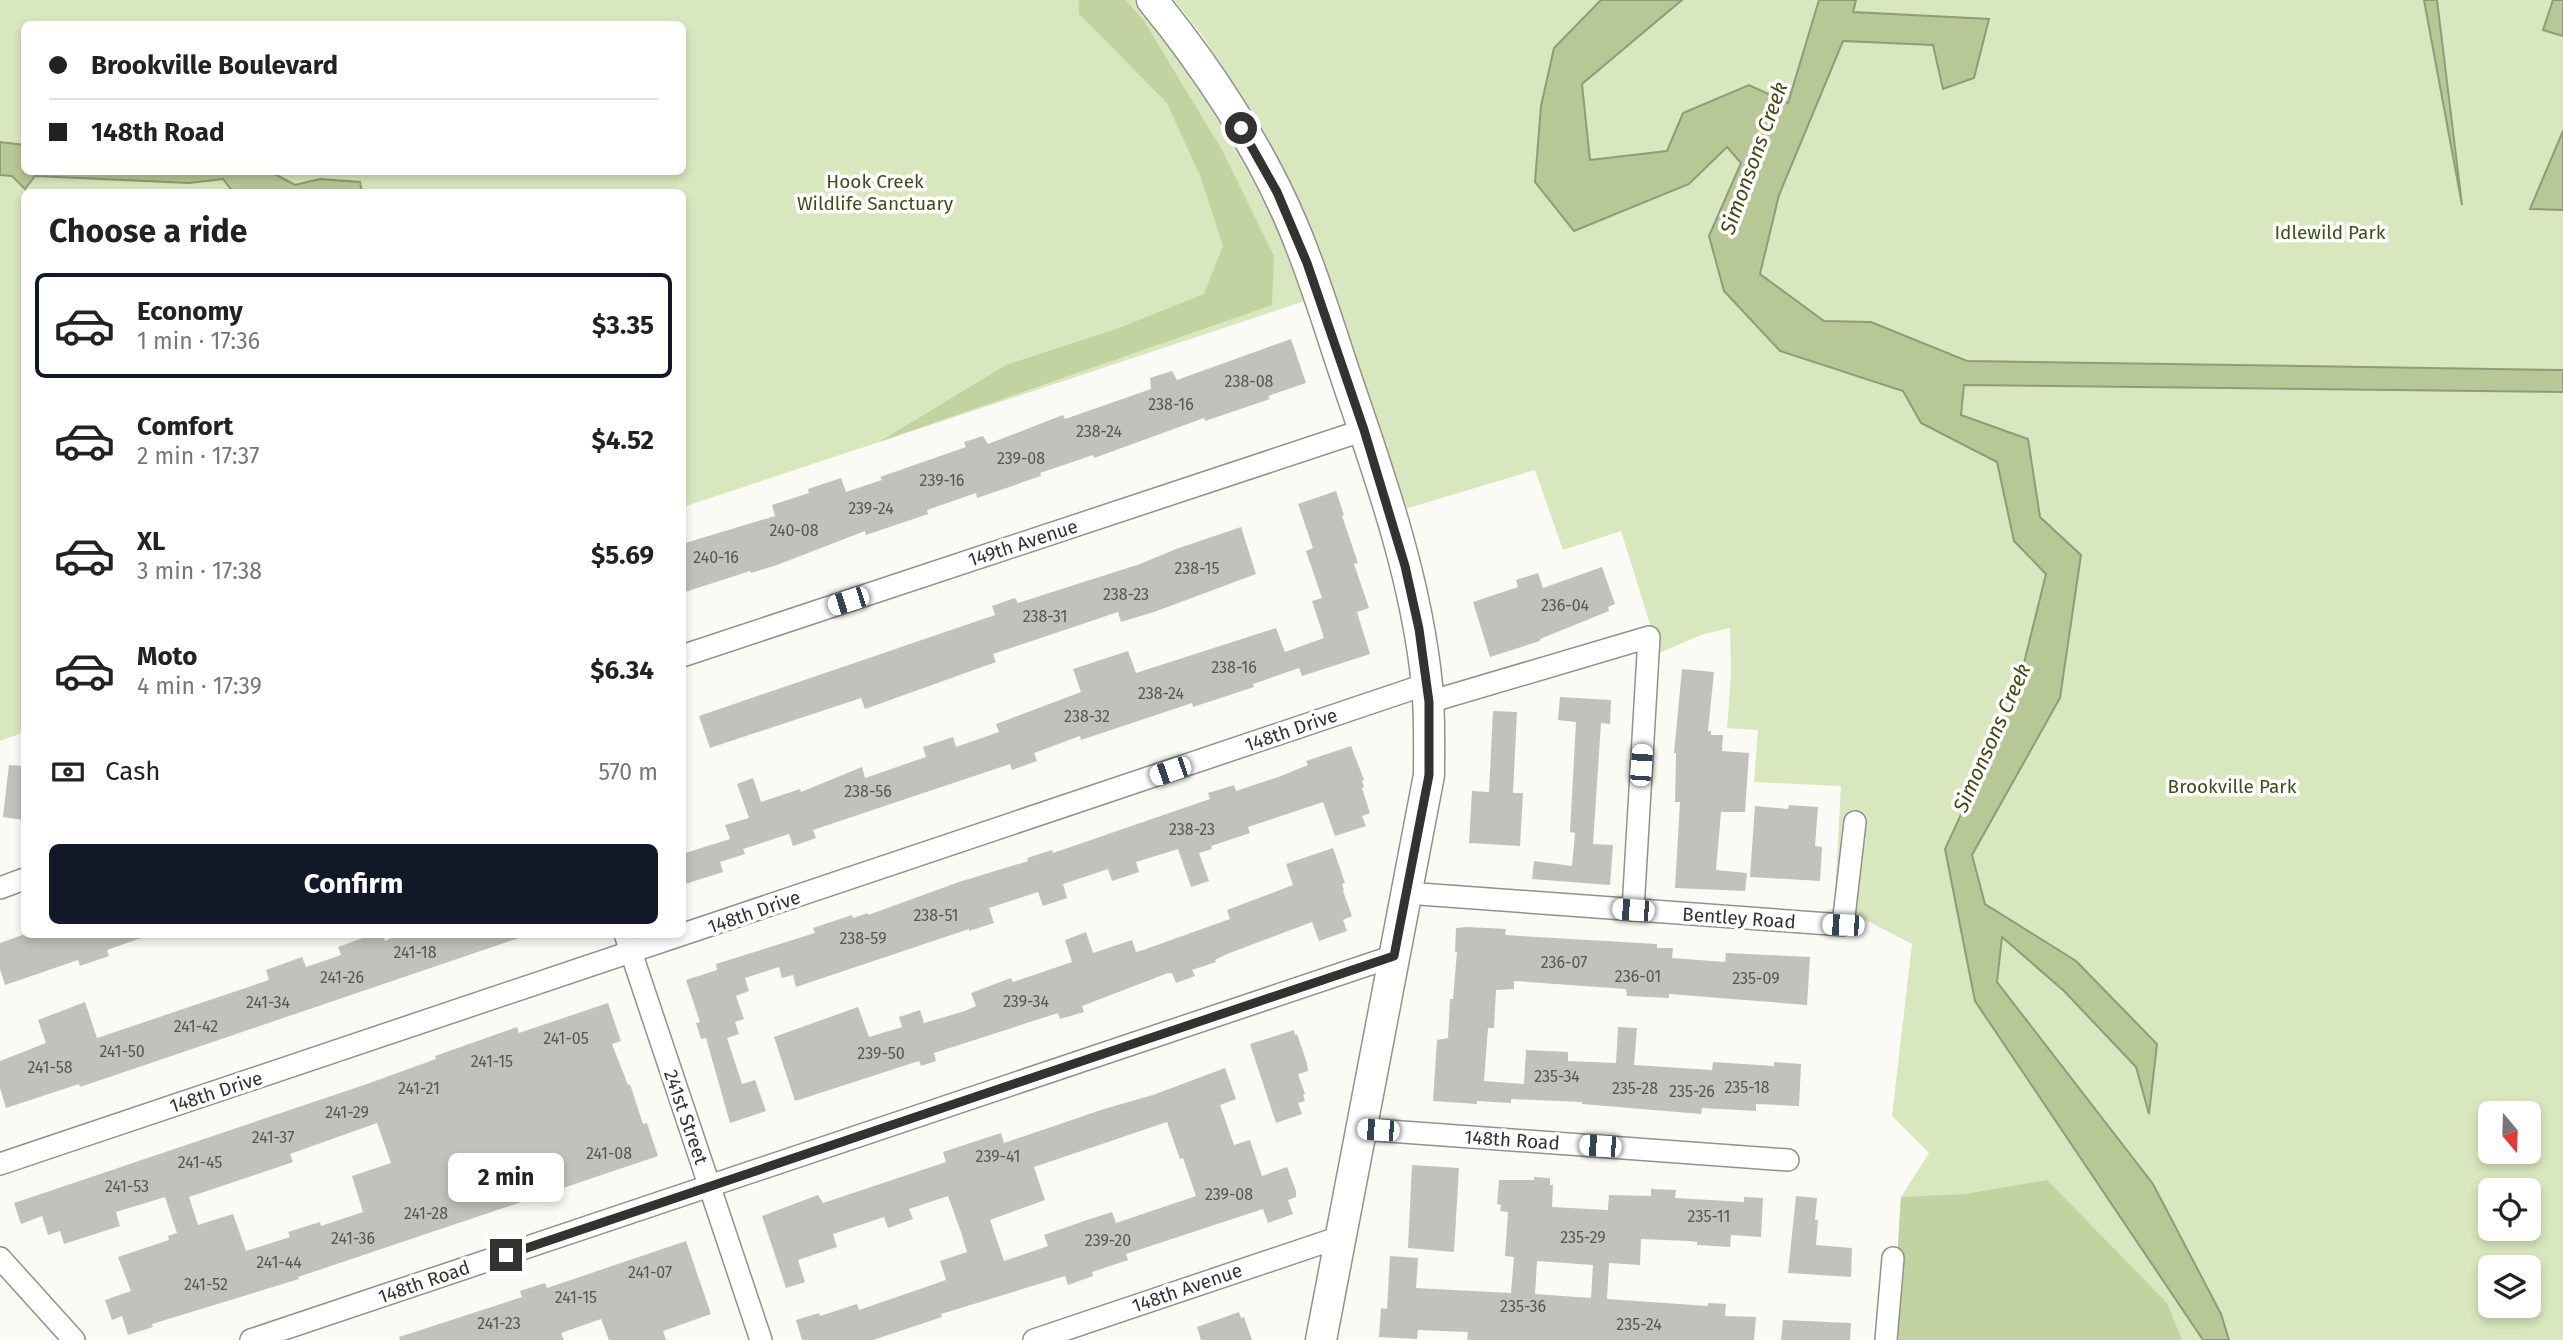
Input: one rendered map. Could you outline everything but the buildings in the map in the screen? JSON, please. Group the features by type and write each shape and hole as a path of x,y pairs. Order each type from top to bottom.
{"street":[{"path":"1152,0 1179,33 1230,110 1277,192 1307,263 1364,430 1405,566 1419,629 1428,693 1429,775 1321,1340"},
{"name":"149th Avenue","path":"686,655 1364,430"},
{"name":"148th Drive","path":"686,926 1428,693 1648,637 1633,910"},
{"name":"Bentley Road","path":"1406,893 1843,925 1854,822"},
{"path":"0,888 21,880"},
{"name":"148th Drive","path":"0,1164 647,938"},
{"name":"241st Street","path":"628,944 761,1340"},
{"name":"148th Road","path":"251,1340 1394,956"},
{"name":"148th Road","path":"1361,1129 1788,1160"},
{"name":"148th Avenue","path":"1034,1340 1340,1237"},
{"path":"0,1258 74,1340"},
{"path":"1885,1340 1893,1258"}],"green space":[{"name":"Hook Creek Wildlife Sanctuary","path":"0,0 1136,0 1197,79 1261,189 1308,300 686,506 686,189 21,189 21,733 0,741"},
{"path":"1174,0 2563,0 2563,1340 1892,1340 1901,1197 1929,1153 1892,1116 1912,944 1852,913 1857,896 1835,896 1841,786 1754,782 1758,730 1727,728 1731,675 1730,628 1701,635 1659,653 1621,531 1563,550 1535,470 1405,509 1383,444 1257,124 1202,35"}],"shaded area":[{"path":"1079,0 1126,0 1144,21 1222,150 1274,256 1272,305 879,442 1006,365 1119,328 1204,294 1223,246 1201,178 1167,103 1079,14"},
{"path":"2047,1180 2167,1303 2182,1340 1892,1340 1901,1197 1965,1194"}],"water":[{"name":"Simonsons Creek","path":"1601,0 1682,0 1582,84 1590,160 1667,151 1683,113 1749,85 1788,103 1819,0 1856,0 1853,12 1989,19 1974,78 1943,89 1933,45 1843,41 1779,195 1760,274 1824,321 1871,322 1967,361 2563,370 2563,392 1964,385 1961,415 2028,439 2040,517 2081,555 2060,698 1972,855 1985,904 2076,961 2157,1044 2149,1114 2136,1067 2064,991 2002,937 1997,982 2153,1184 2221,1314 2229,1340 2203,1340 1975,1001 1945,849 2016,695 2046,574 2014,541 1997,462 1921,423 1903,391 1780,351 1724,291 1709,236 1741,163 1727,147 1689,184 1574,231 1535,182 1541,106 1554,48"},
{"path":"2424,0 2437,0 2462,205"},
{"path":"2553,0 2563,0 2563,36 2543,30"},
{"path":"2563,131 2563,210 2530,209"},
{"path":"0,142 21,145 21,175 277,175 295,185 320,179 360,182 361,189 231,189 223,179 189,183 35,176 25,189 12,176 0,175"}],"route":[{"path":"506,1255 1394,956 1429,775 1429,702 1419,629 1405,566 1364,430 1307,263 1277,192 1241,128"}],"park label":[{"name":"Idlewild Park","path":"2330,232"},
{"name":"Brookville Park","path":"2232,786"}]}
